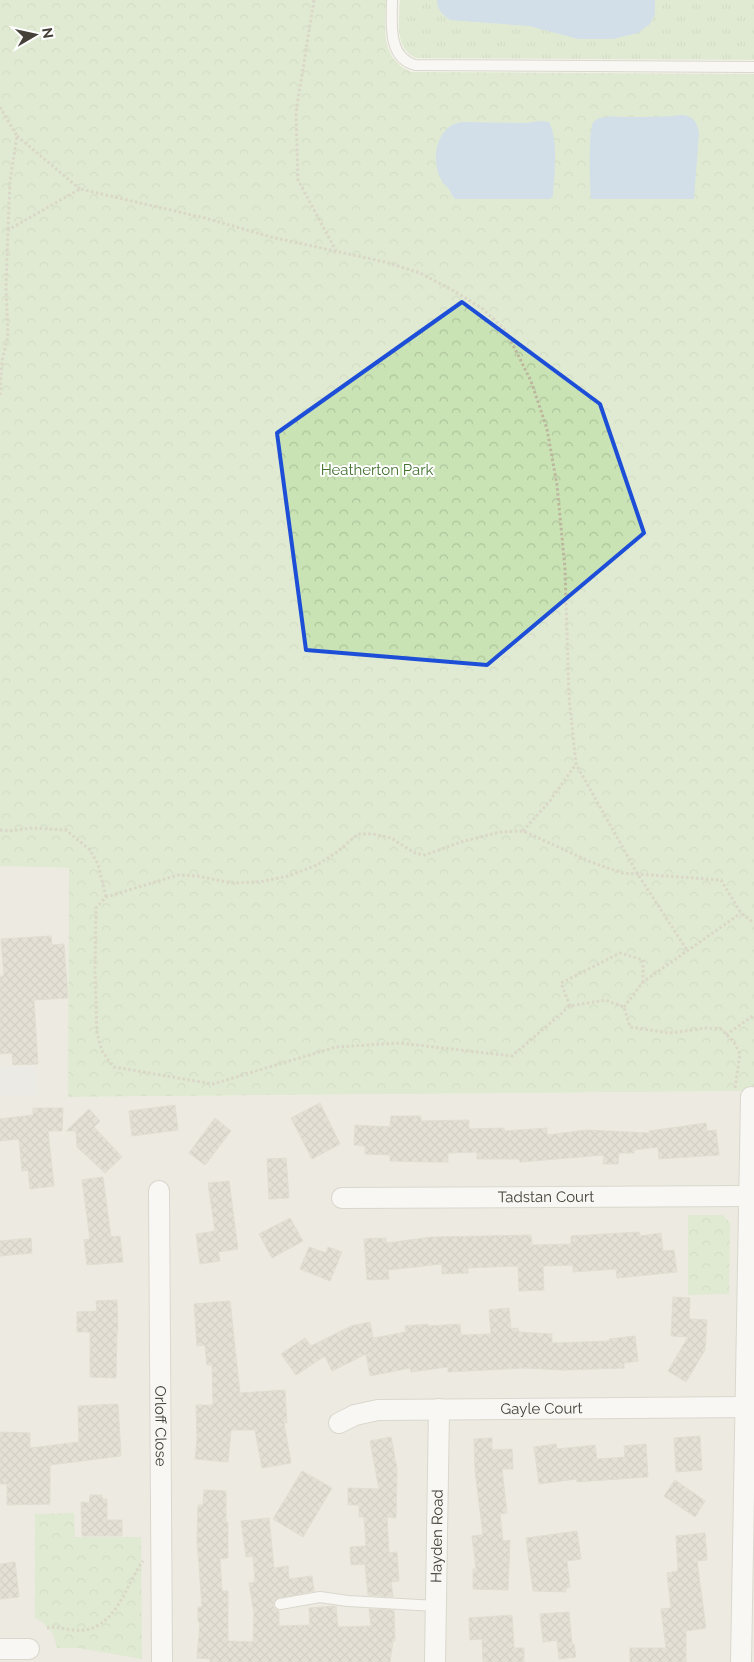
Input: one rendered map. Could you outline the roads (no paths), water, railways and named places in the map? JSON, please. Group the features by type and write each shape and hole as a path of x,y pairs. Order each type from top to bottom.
{"street":[{"path":"741,1662 749,1511 746,1407 751,1314 750,1196 743,1093"},
{"name":"Orloff Close","path":"158,1191 162,1662"},
{"name":"Tadstan Court","path":"342,1198 750,1196"},
{"name":"Gayle Court","path":"339,1423 355,1415 378,1410 746,1407"},
{"name":"Hayden Road","path":"435,1662 439,1409"},
{"path":"0,1649 29,1648"}],"lane":[{"path":"392,0 394,45 402,59 414,65 754,67"},
{"path":"280,1604 320,1596 348,1601 436,1606"}],"water":[{"path":"437,0 655,0 655,14 650,24 638,33 613,39 578,39 529,26 450,20 439,9"},
{"path":"683,115 694,120 699,132 694,199 591,199 590,137 591,128 595,120 608,117"},
{"path":"462,122 526,123 549,122 554,139 553,196 550,199 454,198 443,183 436,163 439,141 450,126"}],"park label":[{"name":"Heatherton Park","path":"377,470"}]}
